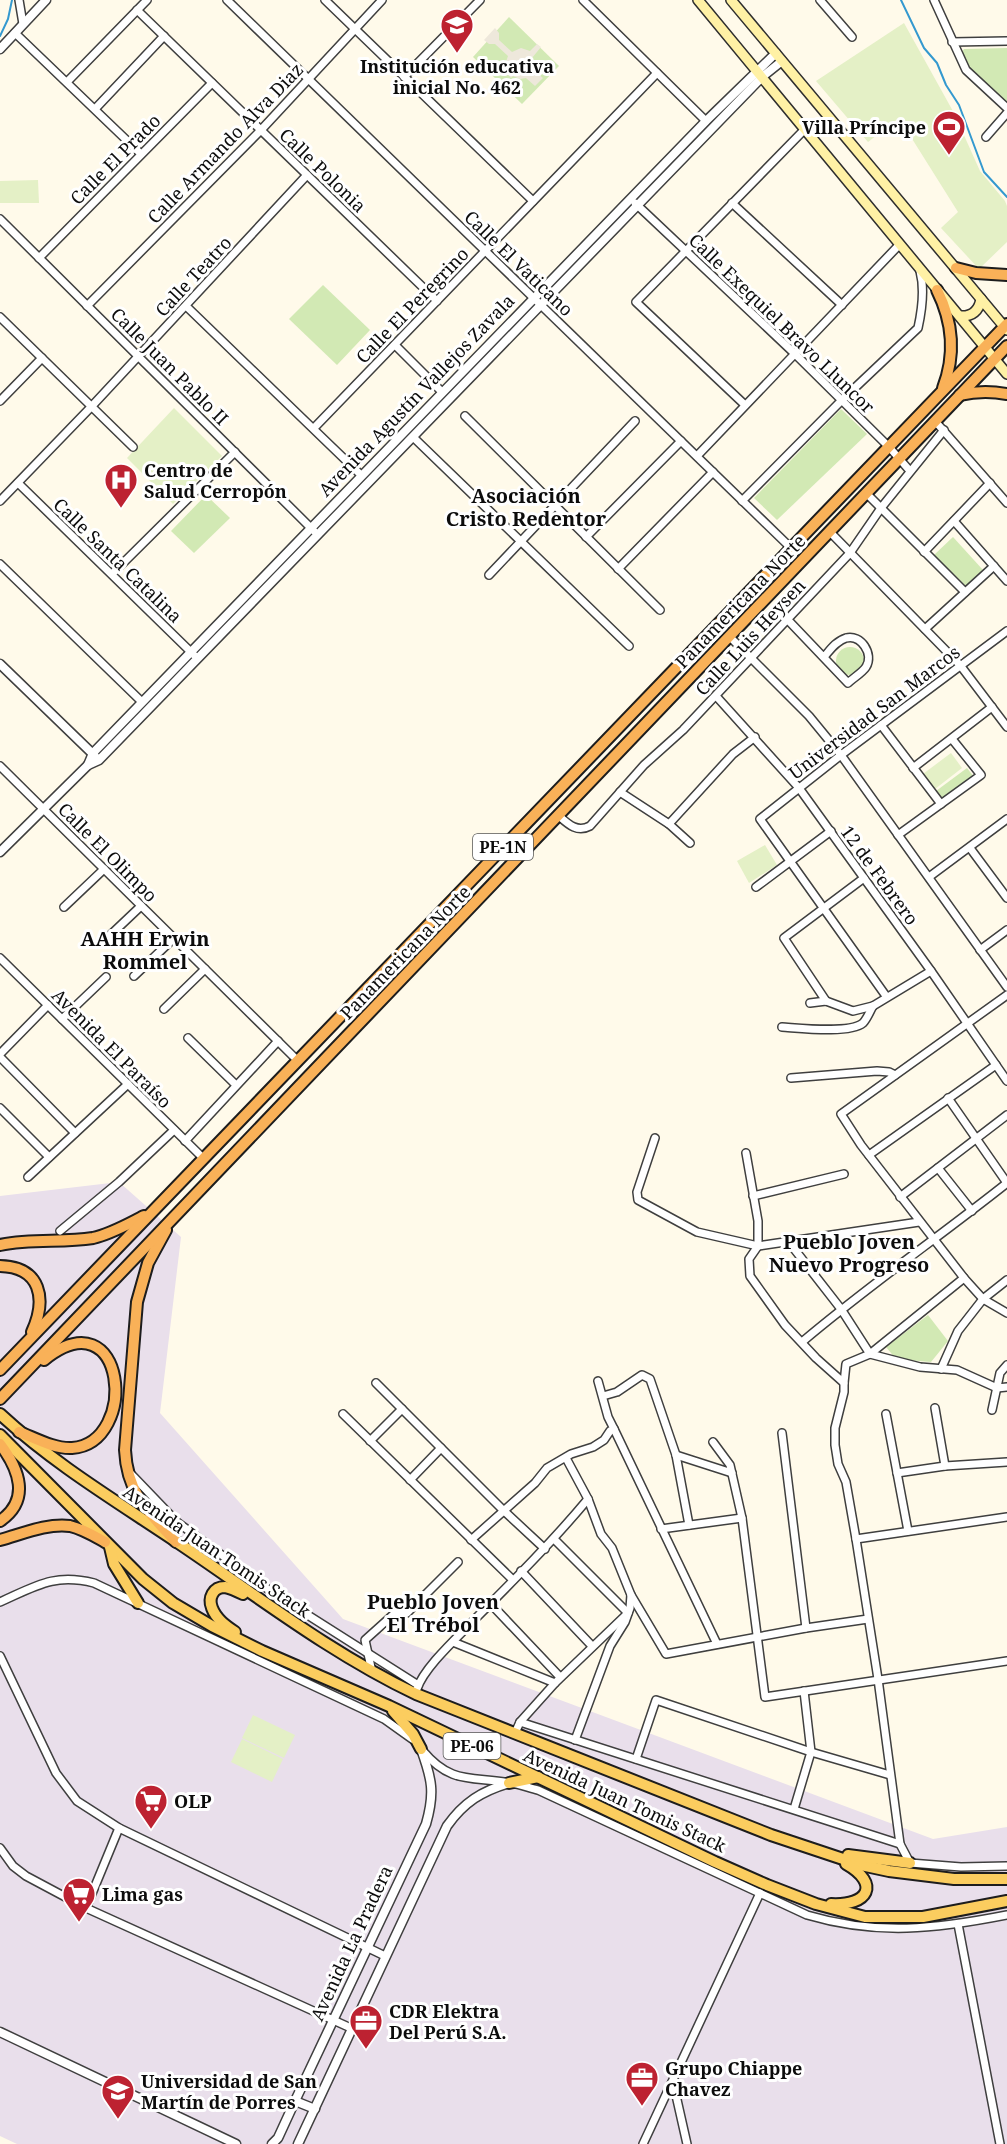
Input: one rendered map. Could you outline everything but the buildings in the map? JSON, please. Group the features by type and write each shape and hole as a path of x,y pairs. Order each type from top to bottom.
{"highway":[{"path":"956,268 976,273 1007,275"},
{"path":"937,290 950,323 952,340 951,358 941,392"},
{"name":"Panamericana Norte","path":"0,1370 1006,327"},
{"name":"Panamericana Norte","path":"0,1399 1007,346"},
{"path":"960,395 992,391 1007,394"},
{"path":"0,1245 40,1239 94,1238 150,1214"},
{"path":"176,1214 148,1263 137,1302 124,1450 126,1470 136,1496 149,1513 180,1544"},
{"path":"0,1266 12,1266 23,1270 33,1278 39,1290 39,1317 29,1340"},
{"path":"19,1432 56,1446 69,1448 90,1443 99,1438 108,1425 115,1392 114,1375 109,1360 102,1350 93,1344 75,1343 64,1346 26,1371"},
{"path":"0,1444 16,1471 20,1493 17,1503 0,1521"},
{"path":"0,1540 60,1526 83,1530 108,1545"}],"main road":[{"path":"698,0 1007,374"},
{"path":"731,0 1006,327"},
{"path":"960,316 973,314 979,307 981,299"},
{"name":"Avenida Juan Tomis Stack","path":"0,1414 19,1432 81,1479 180,1544 270,1608 372,1673 417,1690 515,1734 713,1812 861,1865 954,1879 1007,1878"},
{"name":"Avenida Juan Tomis Stack","path":"0,1435 143,1579 173,1603 262,1651 389,1706 715,1862 816,1904 865,1917 901,1918 949,1913 1007,1901"},
{"path":"108,1545 114,1564 138,1603"},
{"path":"262,1651 225,1626 212,1609 211,1597 214,1591 226,1587 270,1608"},
{"name":"PE-06","path":"389,1706 408,1728 421,1749"},
{"name":"PE-06","path":"509,1782 539,1777"},
{"path":"816,1850 910,1863"},
{"path":"816,1850 855,1869 865,1880 867,1887 864,1894 853,1904 816,1904"}],"street":[{"path":"19,0 23,24"},
{"path":"0,49 46,0"},
{"path":"67,82 147,0"},
{"name":"Calle El Vaticano","path":"227,0 791,548"},
{"path":"325,0 533,201"},
{"name":"Calle Armando Alva Diaz","path":"87,306 261,130 382,0"},
{"path":"404,77 480,0"},
{"path":"583,0 706,121"},
{"path":"820,0 852,37"},
{"path":"934,0 966,70 1007,108"},
{"name":"Calle Polonia","path":"137,10 437,301"},
{"path":"15,33 141,154"},
{"path":"95,109 164,36"},
{"path":"952,42 1007,41"},
{"name":"Avenida Agustín Vallejos Zavala","path":"96,757 142,702 706,121 779,57"},
{"name":"Calle El Peregrino","path":"314,428 657,73"},
{"name":"Avenida Agustín Vallejos Zavala","path":"0,852 197,659 318,535 638,205 759,74"},
{"name":"Calle El Prado","path":"39,258 212,83"},
{"path":"986,137 1007,113"},
{"path":"745,405 636,302 805,129"},
{"name":"Calle Teatro","path":"0,501 92,406 307,175"},
{"name":"Calle Exequiel Bravo Lluncor","path":"630,199 794,353 889,447 910,471"},
{"path":"732,203 842,305"},
{"name":"Calle Juan Pablo II","path":"0,219 318,535"},
{"path":"697,456 900,244"},
{"path":"742,501 842,400 918,328 922,295 919,267"},
{"path":"186,306 361,475"},
{"path":"0,317 133,447"},
{"path":"395,345 442,392"},
{"path":"0,401 42,358"},
{"path":"465,416 660,610"},
{"path":"489,574 635,421"},
{"path":"935,421 1007,504"},
{"name":"Calle Luis Heysen","path":"559,816 575,828 585,829 590,826 652,756 683,730 850,553 880,508 944,430"},
{"path":"413,437 629,645"},
{"path":"586,537 681,441"},
{"path":"112,574 235,452"},
{"path":"618,569 713,472"},
{"name":"Calle Santa Catalina","path":"18,483 197,659"},
{"path":"924,552 990,483"},
{"path":"866,493 965,592"},
{"path":"954,521 1007,581"},
{"path":"829,531 960,665 1007,727"},
{"path":"0,564 142,702"},
{"path":"925,629 994,566"},
{"path":"787,619 848,683 866,667 868,651 860,641 851,638 838,642"},
{"path":"824,657 846,631"},
{"name":"Universidad San Marcos","path":"790,862 760,819 960,665 1006,634"},
{"path":"729,636 809,717 841,755 1007,987"},
{"path":"0,664 96,757"},
{"name":"12 de Febrero","path":"716,696 799,788 1007,1081"},
{"path":"914,768 992,707"},
{"path":"881,725 941,804"},
{"path":"669,824 733,754 754,737"},
{"path":"898,835 981,775 952,739"},
{"name":"Calle El Olimpo","path":"0,766 298,1061"},
{"path":"620,792 669,824 690,843"},
{"path":"929,877 1007,819"},
{"path":"756,887 831,831"},
{"path":"970,848 1007,898"},
{"path":"790,862 886,996"},
{"path":"64,907 104,869"},
{"path":"826,1001 784,938 864,878"},
{"path":"1000,889 1007,883"},
{"path":"102,943 141,906"},
{"path":"980,950 1007,930"},
{"path":"134,976 174,938"},
{"name":"Avenida El Paraíso","path":"0,958 203,1158"},
{"path":"164,1009 205,969"},
{"path":"782,1027 816,1029 855,1026 863,1023 873,1006 886,996 931,971"},
{"path":"62,1020 106,977"},
{"path":"1007,995 841,1114 900,1197 964,1278 983,1299 1007,1313"},
{"path":"810,1003 826,1001 853,1011 873,1006"},
{"path":"48,1005 0,1055 75,1132"},
{"path":"188,1038 236,1085"},
{"path":"184,1141 278,1041"},
{"path":"869,1155 996,1065"},
{"path":"791,1078 877,1071 895,1075"},
{"path":"28,1177 128,1084"},
{"path":"802,1342 841,1309 934,1241 1007,1183 948,1098"},
{"path":"0,1108 49,1157"},
{"path":"900,1197 1007,1115"},
{"path":"60,1231 119,1182 174,1130"},
{"path":"655,1138 637,1192 638,1200 697,1232 758,1246 919,1222"},
{"path":"746,1153 758,1221 758,1246 749,1259 750,1276 785,1325 816,1358 844,1383"},
{"path":"938,1168 972,1211"},
{"path":"753,1196 844,1174"},
{"path":"788,1241 841,1309 870,1354 920,1367 957,1370 997,1388 1007,1387"},
{"path":"964,1278 870,1354 846,1364 844,1392 835,1428 835,1445 838,1464 846,1482 856,1539 900,1844 910,1863 961,1867 1007,1866"},
{"path":"941,1369 958,1331 983,1299 1007,1280"},
{"path":"992,1410 1000,1373 1007,1365"},
{"path":"603,1395 617,1392 642,1376 647,1377 651,1382 676,1455 689,1525"},
{"path":"598,1381 604,1406 614,1430 717,1644"},
{"path":"376,1383 545,1549"},
{"path":"936,1408 945,1466"},
{"path":"370,1441 402,1409"},
{"path":"343,1414 513,1580"},
{"path":"886,1414 908,1531"},
{"path":"471,1540 535,1483 547,1468 571,1454 604,1440 610,1431 614,1430"},
{"path":"782,1433 806,1628"},
{"path":"713,1442 730,1466 742,1518 765,1697 1007,1661"},
{"path":"410,1480 441,1448"},
{"path":"676,1455 732,1473"},
{"path":"566,1458 588,1499 601,1534 612,1548 631,1595 666,1654 868,1619"},
{"path":"897,1473 1007,1461"},
{"name":"Avenida Juan Tomis Stack","path":"126,1470 147,1488 165,1510 193,1534 273,1593 368,1654 417,1690"},
{"path":"417,1690 420,1678 521,1571 545,1549 588,1499"},
{"path":"149,1513 165,1510"},
{"path":"856,1539 1007,1517"},
{"path":"661,1529 742,1518"},
{"path":"180,1544 193,1534"},
{"path":"554,1539 628,1613"},
{"path":"221,1554 221,1573"},
{"path":"372,1673 365,1640 395,1613 407,1612 458,1562"},
{"path":"521,1571 592,1646"},
{"name":"Avenida Juan Tomis Stack","path":"0,1602 39,1585 63,1578 94,1583 384,1719 410,1737 437,1766 460,1777 509,1782 538,1790 807,1915 837,1924 893,1930 958,1924 1007,1915"},
{"path":"575,1740 610,1646 628,1613 631,1595"},
{"path":"490,1604 557,1680"},
{"path":"515,1734 520,1722 557,1680 628,1613"},
{"path":"453,1642 557,1680"},
{"path":"0,1656 56,1773 67,1790 88,1810 119,1828 385,1956"},
{"path":"794,1809 811,1752 804,1691"},
{"path":"636,1759 656,1700 811,1752 890,1774"},
{"path":"520,1722 900,1844"},
{"name":"Avenida La Pradera","path":"272,2144 278,2138 428,1817 432,1783 421,1749"},
{"name":"Avenida La Pradera","path":"298,2144 438,1842 455,1814 478,1795 509,1782"},
{"path":"86,1908 119,1828"},
{"path":"0,1848 14,1866 26,1876 86,1908 353,2029"},
{"path":"643,2144 759,1893"},
{"path":"958,1924 1003,2144"},
{"path":"0,2032 236,2144"},
{"path":"673,2082 687,2144"},
{"path":"295,2101 315,2109"}],"shaded area":[{"path":"495,28 499,33 499,40 512,52 521,48 530,51 537,44 541,47 532,58 533,70 543,78 535,86 526,78 520,79 513,76 511,78 505,65 508,56 495,44 489,44 484,40"},
{"path":"119,1182 181,1237 160,1413 343,1619 933,1839 1007,1827 1007,2144 17,2144 0,2136 0,1196"}],"green space":[{"path":"509,17 559,66 522,104 473,57"},
{"name":"Villa Príncipe","path":"904,23 954,113 980,171 1007,206 1007,242 979,269 941,228 958,212 899,118 868,142 816,81"},
{"path":"1007,48 1007,106 970,70 962,52 964,49"},
{"path":"38,180 39,203 0,203 0,181"},
{"path":"323,285 370,330 337,365 289,319"},
{"path":"174,408 222,456 173,504 127,458"},
{"path":"841,409 867,434 777,520 754,498"},
{"path":"206,495 230,518 194,553 171,531"},
{"path":"953,537 983,570 966,586 934,555"},
{"path":"850,647 860,651 864,661 860,671 850,675 840,671 836,661 840,651"},
{"path":"951,753 962,768 935,789 923,774"},
{"path":"967,768 974,777 943,801 936,791"},
{"path":"765,845 777,865 749,883 737,861"},
{"path":"928,1315 948,1341 931,1362 896,1359 886,1347"},
{"path":"253,1715 295,1735 284,1758 242,1738"},
{"path":"242,1739 283,1759 272,1782 231,1762"}],"waterway":[{"path":"0,36 8,19 12,0"},
{"path":"901,0 924,48 937,63 946,85 959,105 984,172 1007,197"}],"place":[{"name":"Institución educativa inicial No. 462","path":"457,54"},
{"name":"Villa Príncipe","path":"949,156"},
{"name":"Centro de Salud Cerropón","path":"121,509"},
{"name":"OLP","path":"151,1830"},
{"name":"Lima gas","path":"79,1923"},
{"name":"CDR Elektra Del Perú S.A.","path":"366,2050"},
{"name":"Grupo Chiappe Chavez","path":"642,2107"},
{"name":"Universidad de San Martín de Porres","path":"118,2120"}],"district":[{"name":"Asociación Cristo Redentor","path":"526,506"},
{"name":"AAHH Erwin Rommel","path":"145,950"},
{"name":"Pueblo Joven Nuevo Progreso","path":"849,1252"},
{"name":"Pueblo Joven El Trébol","path":"433,1612"}]}
